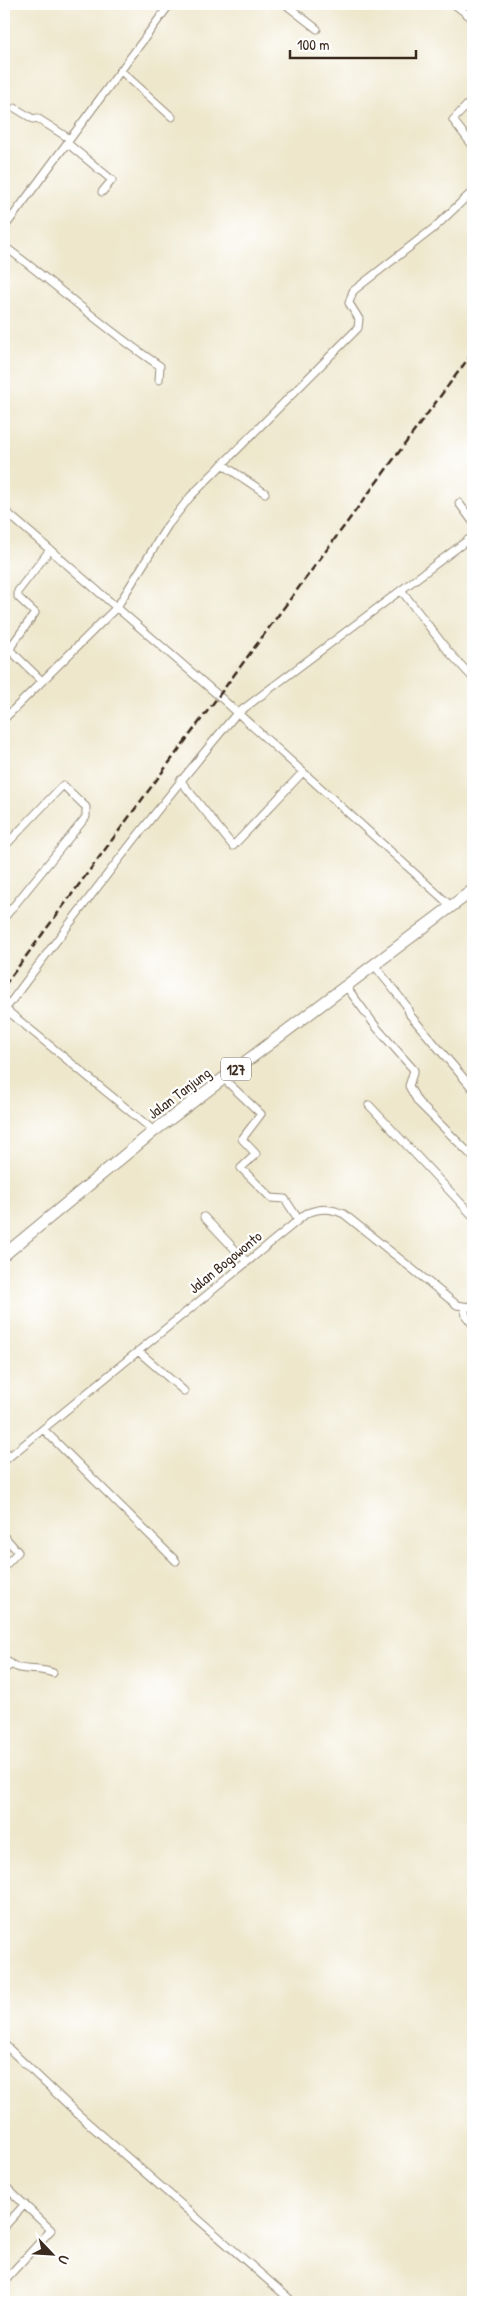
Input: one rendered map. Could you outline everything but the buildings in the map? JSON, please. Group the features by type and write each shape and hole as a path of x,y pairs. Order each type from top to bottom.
{"main road":[{"name":"Jalan Tanjung","path":"4,1255 154,1131 473,890"}],"street":[{"path":"4,228 170,4"},
{"path":"285,4 317,29"},
{"path":"454,4 473,19"},
{"path":"121,71 172,117"},
{"path":"473,98 453,120 473,146"},
{"path":"15,108 33,119 37,118 68,141 112,180 102,192"},
{"path":"4,719 117,607 175,515 222,464 358,328 359,319 349,303 350,294 434,228 473,191"},
{"path":"4,246 47,277 125,342 160,366 159,380"},
{"path":"222,464 265,493"},
{"path":"459,502 473,522"},
{"path":"4,510 237,713 451,906"},
{"path":"4,526 12,517"},
{"path":"154,1131 4,1010 87,898 180,780 237,713 473,536"},
{"path":"42,681 10,650 12,644 35,613 18,597 18,591 49,551"},
{"path":"401,590 448,651 473,678"},
{"path":"180,780 233,846 303,772"},
{"path":"4,847 63,785 86,807 86,817 5,913"},
{"path":"374,965 406,1005 410,1015 473,1089"},
{"path":"345,985 377,1028 414,1070 409,1086 418,1102 473,1157"},
{"path":"223,1078 261,1114 242,1139 256,1154 241,1168 272,1198 285,1199 298,1219"},
{"path":"369,1105 473,1216"},
{"name":"Jalan Bogowonto","path":"7,1458 298,1219 307,1213 322,1208 332,1209 344,1214 457,1305 464,1307"},
{"path":"204,1217 246,1262"},
{"path":"473,1303 469,1307 464,1307 466,1316 473,1325"},
{"path":"138,1351 184,1391"},
{"path":"43,1429 176,1561"},
{"path":"4,1450 7,1458"},
{"path":"4,1536 18,1552 4,1567"},
{"path":"4,1658 10,1665 21,1670 40,1670 53,1673"},
{"path":"4,1670 10,1665"},
{"path":"4,2044 80,2116 293,2302"},
{"path":"4,2185 51,2230 4,2281"},
{"path":"4,2227 25,2204"}],"railway":[{"path":"4,986 473,352"}]}
